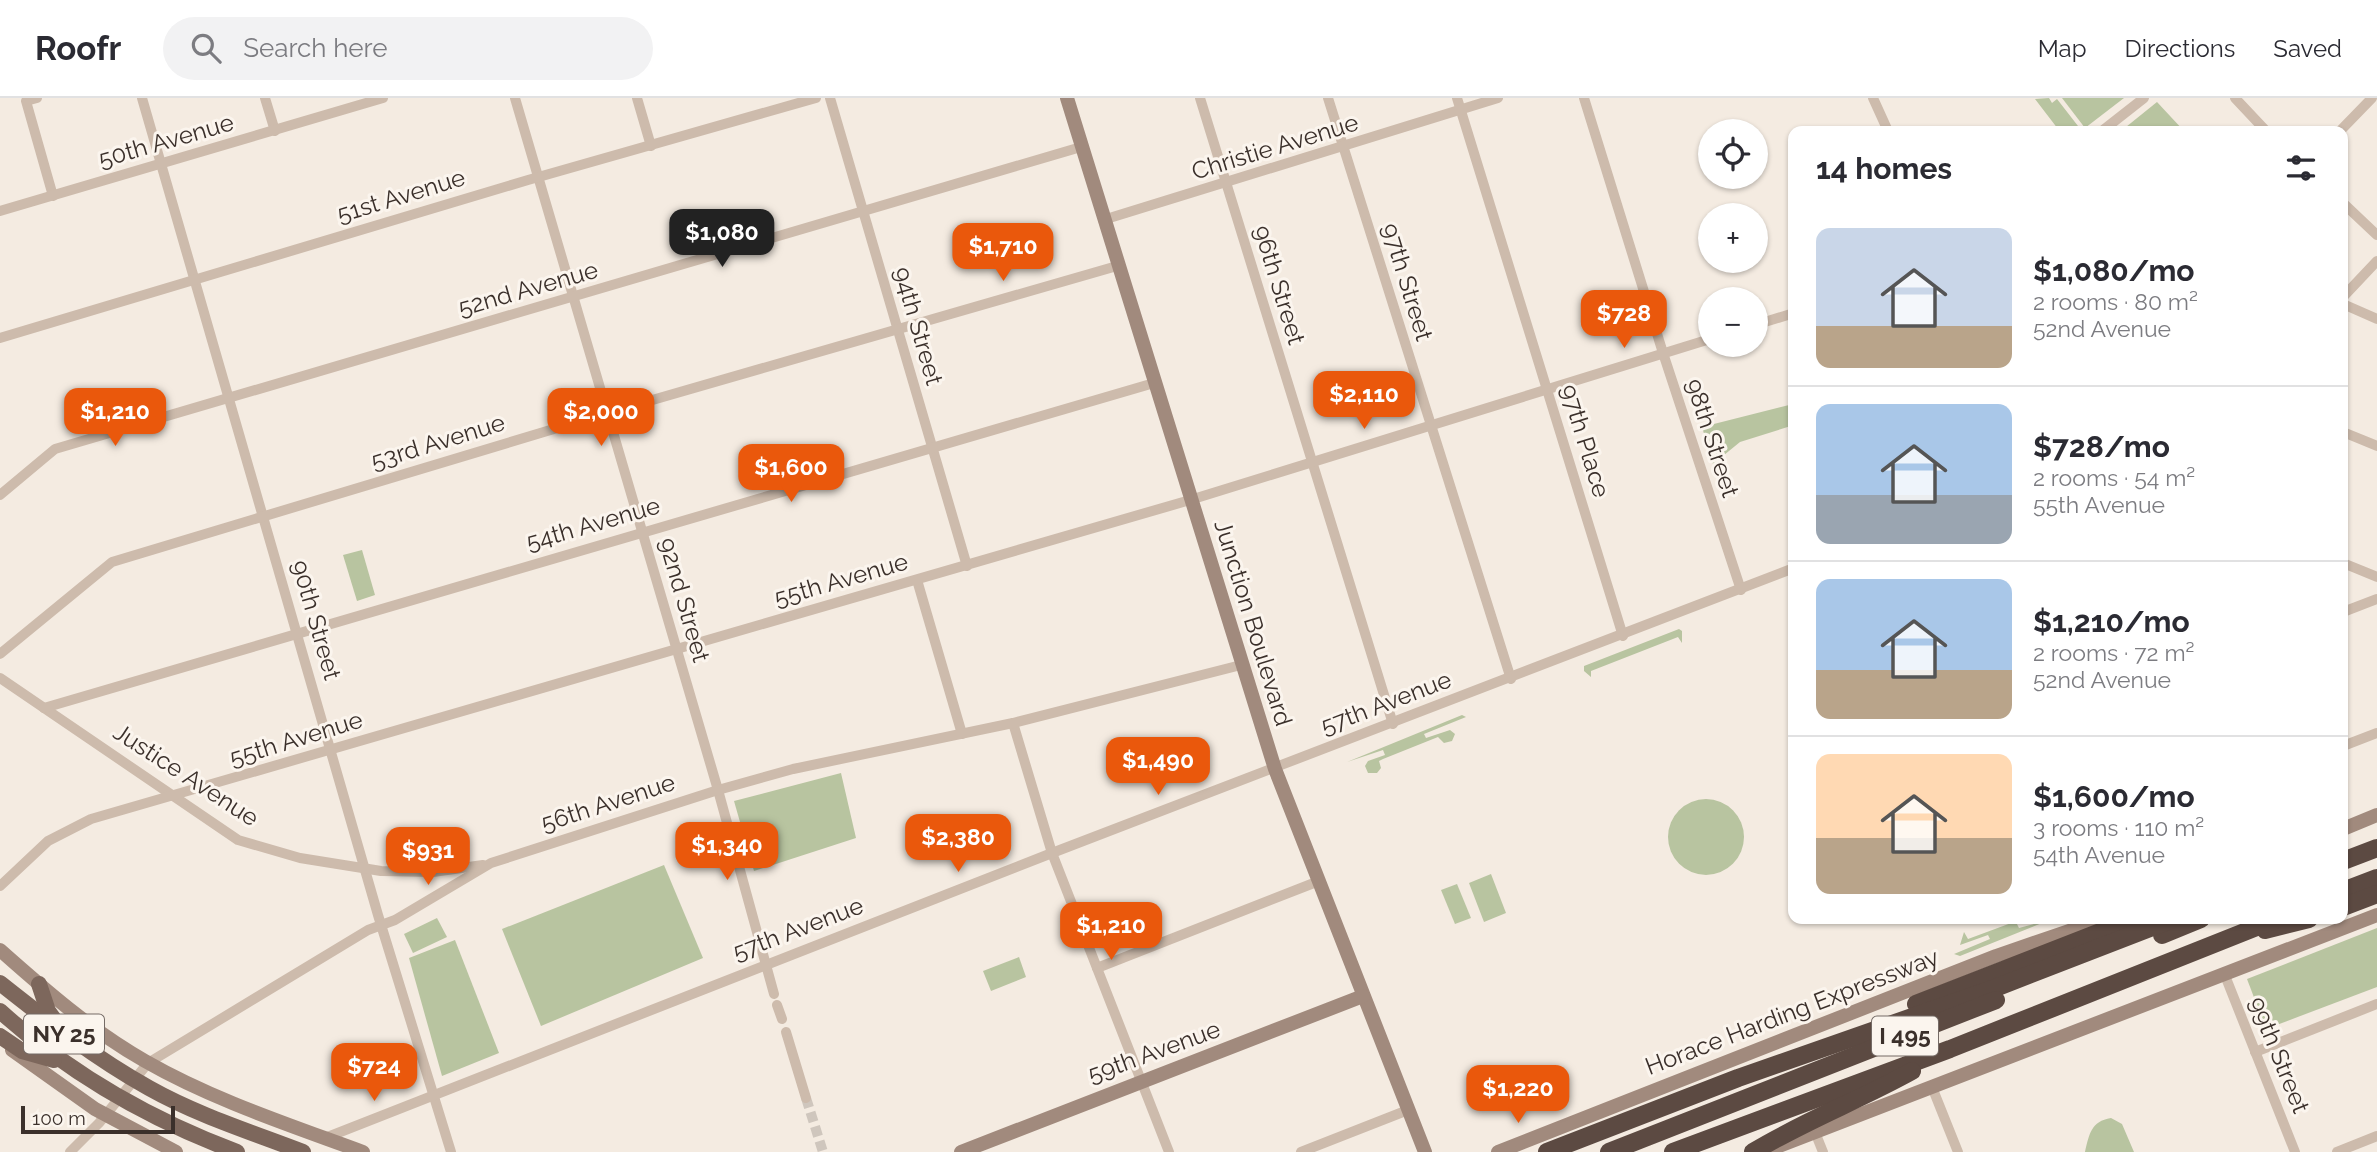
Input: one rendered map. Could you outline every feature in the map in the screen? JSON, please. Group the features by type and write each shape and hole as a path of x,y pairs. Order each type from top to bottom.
{"highway":[{"path":"2348,859 2377,848"},
{"path":"2348,889 2377,878"},
{"path":"2348,905 2377,894"},
{"path":"1738,1078 1786,1056 2121,924"},
{"path":"1547,1152 1738,1078 1982,993 2160,924"},
{"name":"I 495","path":"1609,1152 2188,924"},
{"name":"I 495","path":"1673,1152 1950,1049 2265,924"},
{"path":"2227,940 2289,924"},
{"path":"1753,1152 1814,1117 1882,1087 1950,1049"}],"main road":[{"name":"Junction Boulevard","path":"1067,98 1275,769 1425,1152"},
{"path":"2348,827 2377,816"},
{"path":"1765,1152 2377,915"},
{"name":"Horace Harding Expressway","path":"1498,1152 2008,952 2089,924"},
{"path":"0,950 39,984 148,1063 222,1098 363,1152"},
{"name":"NY 25","path":"0,983 69,1037 133,1079 213,1118 296,1151"},
{"path":"39,984 48,1011 69,1037"},
{"name":"59th Avenue","path":"961,1152 1363,996"},
{"name":"NY 25","path":"0,1011 62,1063 118,1099 237,1152"},
{"path":"2,1043 62,1063"},
{"path":"2,1043 106,1115 176,1152"},
{"name":"57th Avenue","path":"296,1151 324,1138"}],"street":[{"path":"37,98 26,101 53,196"},
{"name":"90th Street","path":"142,98 299,634 330,750 452,1152"},
{"path":"265,98 275,131"},
{"name":"50th Avenue","path":"0,211 383,98"},
{"name":"92nd Street","path":"514,98 718,790 774,994"},
{"path":"637,98 651,146"},
{"name":"51st Avenue","path":"0,338 538,177 816,98"},
{"name":"94th Street","path":"830,98 967,566"},
{"name":"96th Street","path":"1199,98 1393,724"},
{"name":"97th Street","path":"1328,98 1511,679"},
{"name":"97th Place","path":"1457,98 1623,636"},
{"name":"Christie Avenue","path":"1103,220 1498,98"},
{"name":"98th Street","path":"1584,98 1663,353 1741,590"},
{"path":"1873,98 1886,126"},
{"path":"2109,126 2144,98"},
{"path":"2235,98 2261,126"},
{"path":"2345,126 2372,98"},
{"name":"52nd Avenue","path":"0,495 55,449 1081,148"},
{"path":"2348,208 2377,235"},
{"path":"2348,292 2377,261"},
{"name":"53rd Avenue","path":"0,654 112,562 607,413 1117,266"},
{"path":"2348,306 2377,319"},
{"path":"1768,321 1788,315"},
{"name":"55th Avenue","path":"0,886 48,841 72,827 1191,500 1698,343"},
{"name":"54th Avenue","path":"44,708 1154,383"},
{"path":"2348,434 2377,446"},
{"path":"2348,565 2377,577"},
{"name":"57th Avenue","path":"324,1138 1052,853 1788,570"},
{"path":"917,580 962,734"},
{"path":"2348,610 2377,599"},
{"name":"56th Avenue","path":"69,1152 106,1115 148,1063 368,930 382,925 491,863 718,790 793,769 1013,723 1241,665"},
{"name":"Justice Avenue","path":"0,677 239,840 300,858 365,869 433,872 491,863"},
{"path":"1013,723 1052,853 1169,1152"},
{"path":"2348,744 2377,733"},
{"path":"1097,968 1319,881"},
{"name":"99th Street","path":"2224,973 2295,1152"},
{"path":"2255,1052 2377,1004"},
{"path":"778,1005 782,1019"},
{"path":"786,1032 806,1098"},
{"path":"1932,1087 1958,1152"},
{"path":"1301,1152 1408,1110"},
{"path":"1815,1132 1823,1152"},
{"path":"2337,1152 2377,1136"}],"green space":[{"path":"2049,98 2052,103 2057,99 2078,126 2056,126 2035,99"},
{"path":"2062,98 2124,98 2088,126 2083,126"},
{"path":"2157,102 2179,126 2127,126"},
{"path":"1788,405 1788,427 1740,442 1713,464 1702,427"},
{"path":"362,550 375,595 357,601 343,555"},
{"path":"1679,629 1682,631 1682,643 1678,637 1591,671 1591,677 1584,671 1584,666"},
{"path":"1462,715 1466,717 1424,734 1426,738 1450,730 1455,734 1452,741 1444,743 1438,737 1383,759 1379,761 1381,768 1377,773 1368,773 1365,766 1368,761 1385,755 1383,750 1347,762"},
{"path":"841,773 856,838 754,871 734,801"},
{"path":"1706,799 1720,802 1733,810 1741,823 1744,837 1741,851 1733,864 1720,872 1706,875 1692,872 1679,864 1671,851 1668,837 1671,823 1679,810 1692,802"},
{"path":"664,865 703,958 541,1026 502,929"},
{"path":"1491,874 1506,913 1484,922 1469,883"},
{"path":"1457,884 1471,918 1455,924 1441,890"},
{"path":"437,918 447,937 413,953 404,934"},
{"path":"2008,924 2017,924 2019,928 2040,924 1960,956 1954,954 1990,939 1988,935 1960,945 1964,932 1968,939"},
{"path":"2377,928 2377,987 2266,1029 2247,979"},
{"path":"455,940 499,1053 442,1076 409,958"},
{"path":"1019,957 1026,977 991,991 983,971"},
{"path":"2111,1118 2122,1124 2134,1152 2085,1152 2095,1126"}],"tunnel":[{"path":"806,1098 823,1152"}]}
